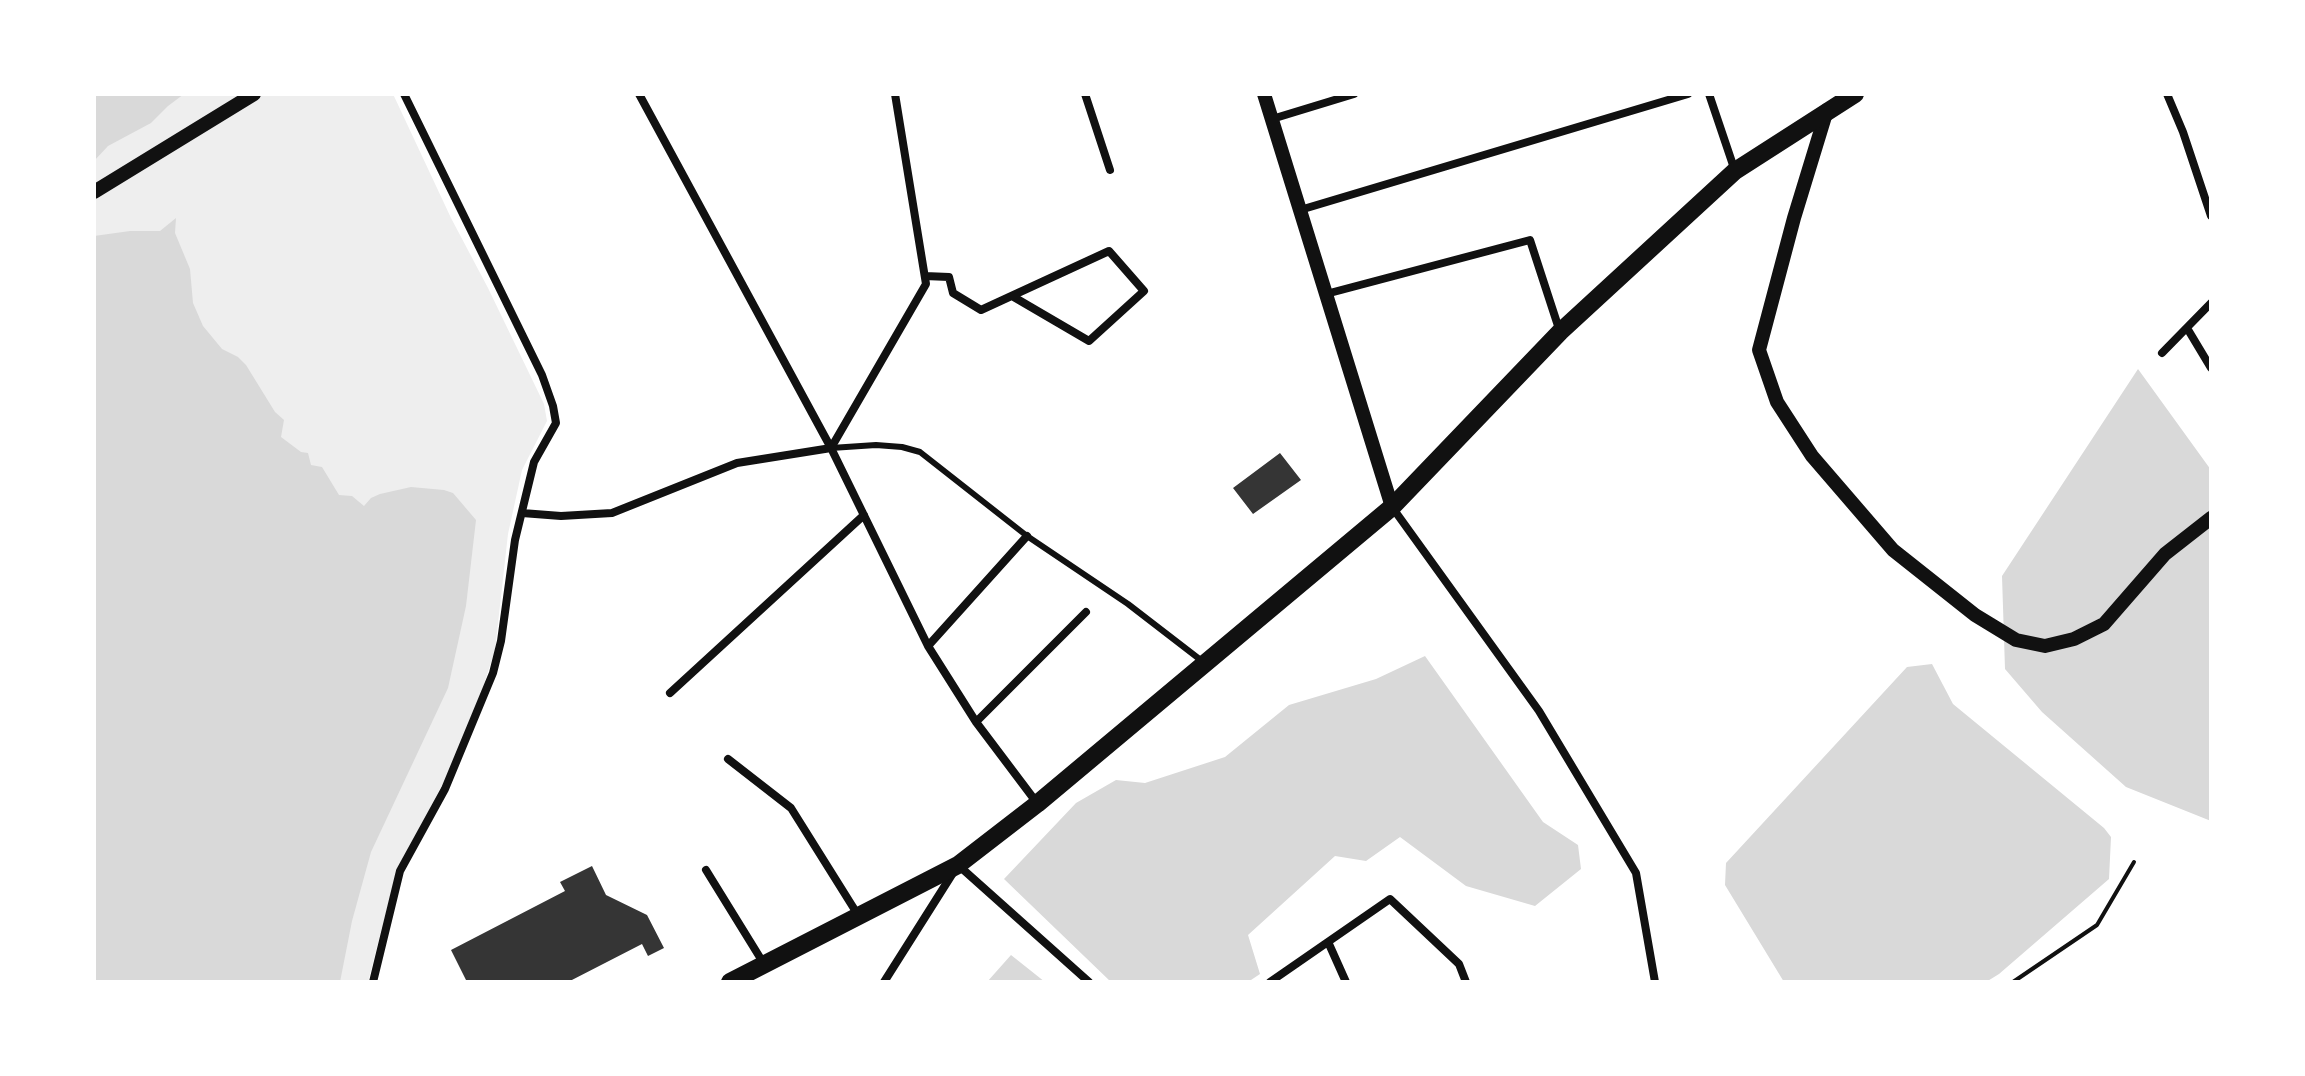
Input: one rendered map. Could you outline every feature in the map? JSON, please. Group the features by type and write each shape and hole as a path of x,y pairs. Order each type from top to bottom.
{"main road":[{"path":"730,982 958,865 1037,804 1392,507 1560,332 1735,171 1855,94"}],"street":[{"path":"94,192 254,94"},
{"path":"373,982 400,871 445,789 493,673 501,641 515,540 534,462 556,423 542,375 404,94"},
{"path":"639,94 831,448 928,646 976,722 1037,804"},
{"path":"1085,94 1110,170"},
{"path":"1264,94 1392,507 1539,711 1636,873 1655,982"},
{"path":"1272,119 1354,94"},
{"path":"1300,210 1688,94"},
{"path":"1709,94 1735,171"},
{"path":"2167,94 2211,216"},
{"path":"831,448 926,284 898,95"},
{"path":"1827,110 1759,350 1777,402 1812,456 1893,550 1975,615 2016,640 2045,646 2074,639 2104,624 2165,554 2211,518"},
{"path":"1326,294 1530,240 1560,332"},
{"path":"925,276 949,277 953,293 981,310 1109,251 1144,291 1089,341 1012,296"},
{"path":"2162,353 2211,303"},
{"path":"2187,328 2211,368"},
{"path":"522,513 561,516 612,513 737,463 831,448"},
{"path":"670,693 864,515"},
{"path":"928,646 1027,536"},
{"path":"976,722 1086,612"},
{"path":"728,759 791,808 859,916"},
{"path":"884,982 958,865 1089,982"},
{"path":"706,870 765,965"},
{"path":"1270,982 1390,899 1459,964 1466,982"},
{"path":"1329,944 1346,982"}],"lane":[{"path":"831,448 876,445 920,452 1027,536 1128,604 1205,663"}],"path":[{"path":"2013,982 2097,925 2134,862"}],"shaded area":[{"path":"94,94 393,94 544,404 547,421 522,470 508,534 495,650 448,774 397,869 368,982 94,982"},
{"path":"94,94 184,94 151,123 108,146 94,161"},
{"path":"176,218 175,233 190,269 193,303 203,326 222,349 246,365 275,412 284,420 281,437 301,452 308,453 311,465 322,467 339,495 352,496 364,506 380,494 411,487 444,490 453,493 476,520 466,606 448,688 371,852 352,921 340,982 94,982 94,236 160,231"},
{"path":"2138,369 2211,470 2211,821 2126,787 2042,712 2005,669 2002,576"},
{"path":"1425,656 1543,822 1578,845 1581,869 1535,906 1466,886 1400,837 1366,861 1335,856 1248,935 1260,974 1248,982 1111,982 1004,879 1076,803 1116,780 1145,783 1225,757 1289,705 1376,679"},
{"path":"1932,664 1953,704 2104,828 2111,837 2109,879 1986,982 1784,982 1725,885 1726,863 1907,667"},
{"path":"1011,955 1045,982 987,982"}],"building":[{"path":"1280,453 1301,480 1253,514 1233,488"},
{"path":"592,866 606,895 647,915 664,948 648,956 642,944 568,982 467,982 451,950 565,891 560,882"}]}
